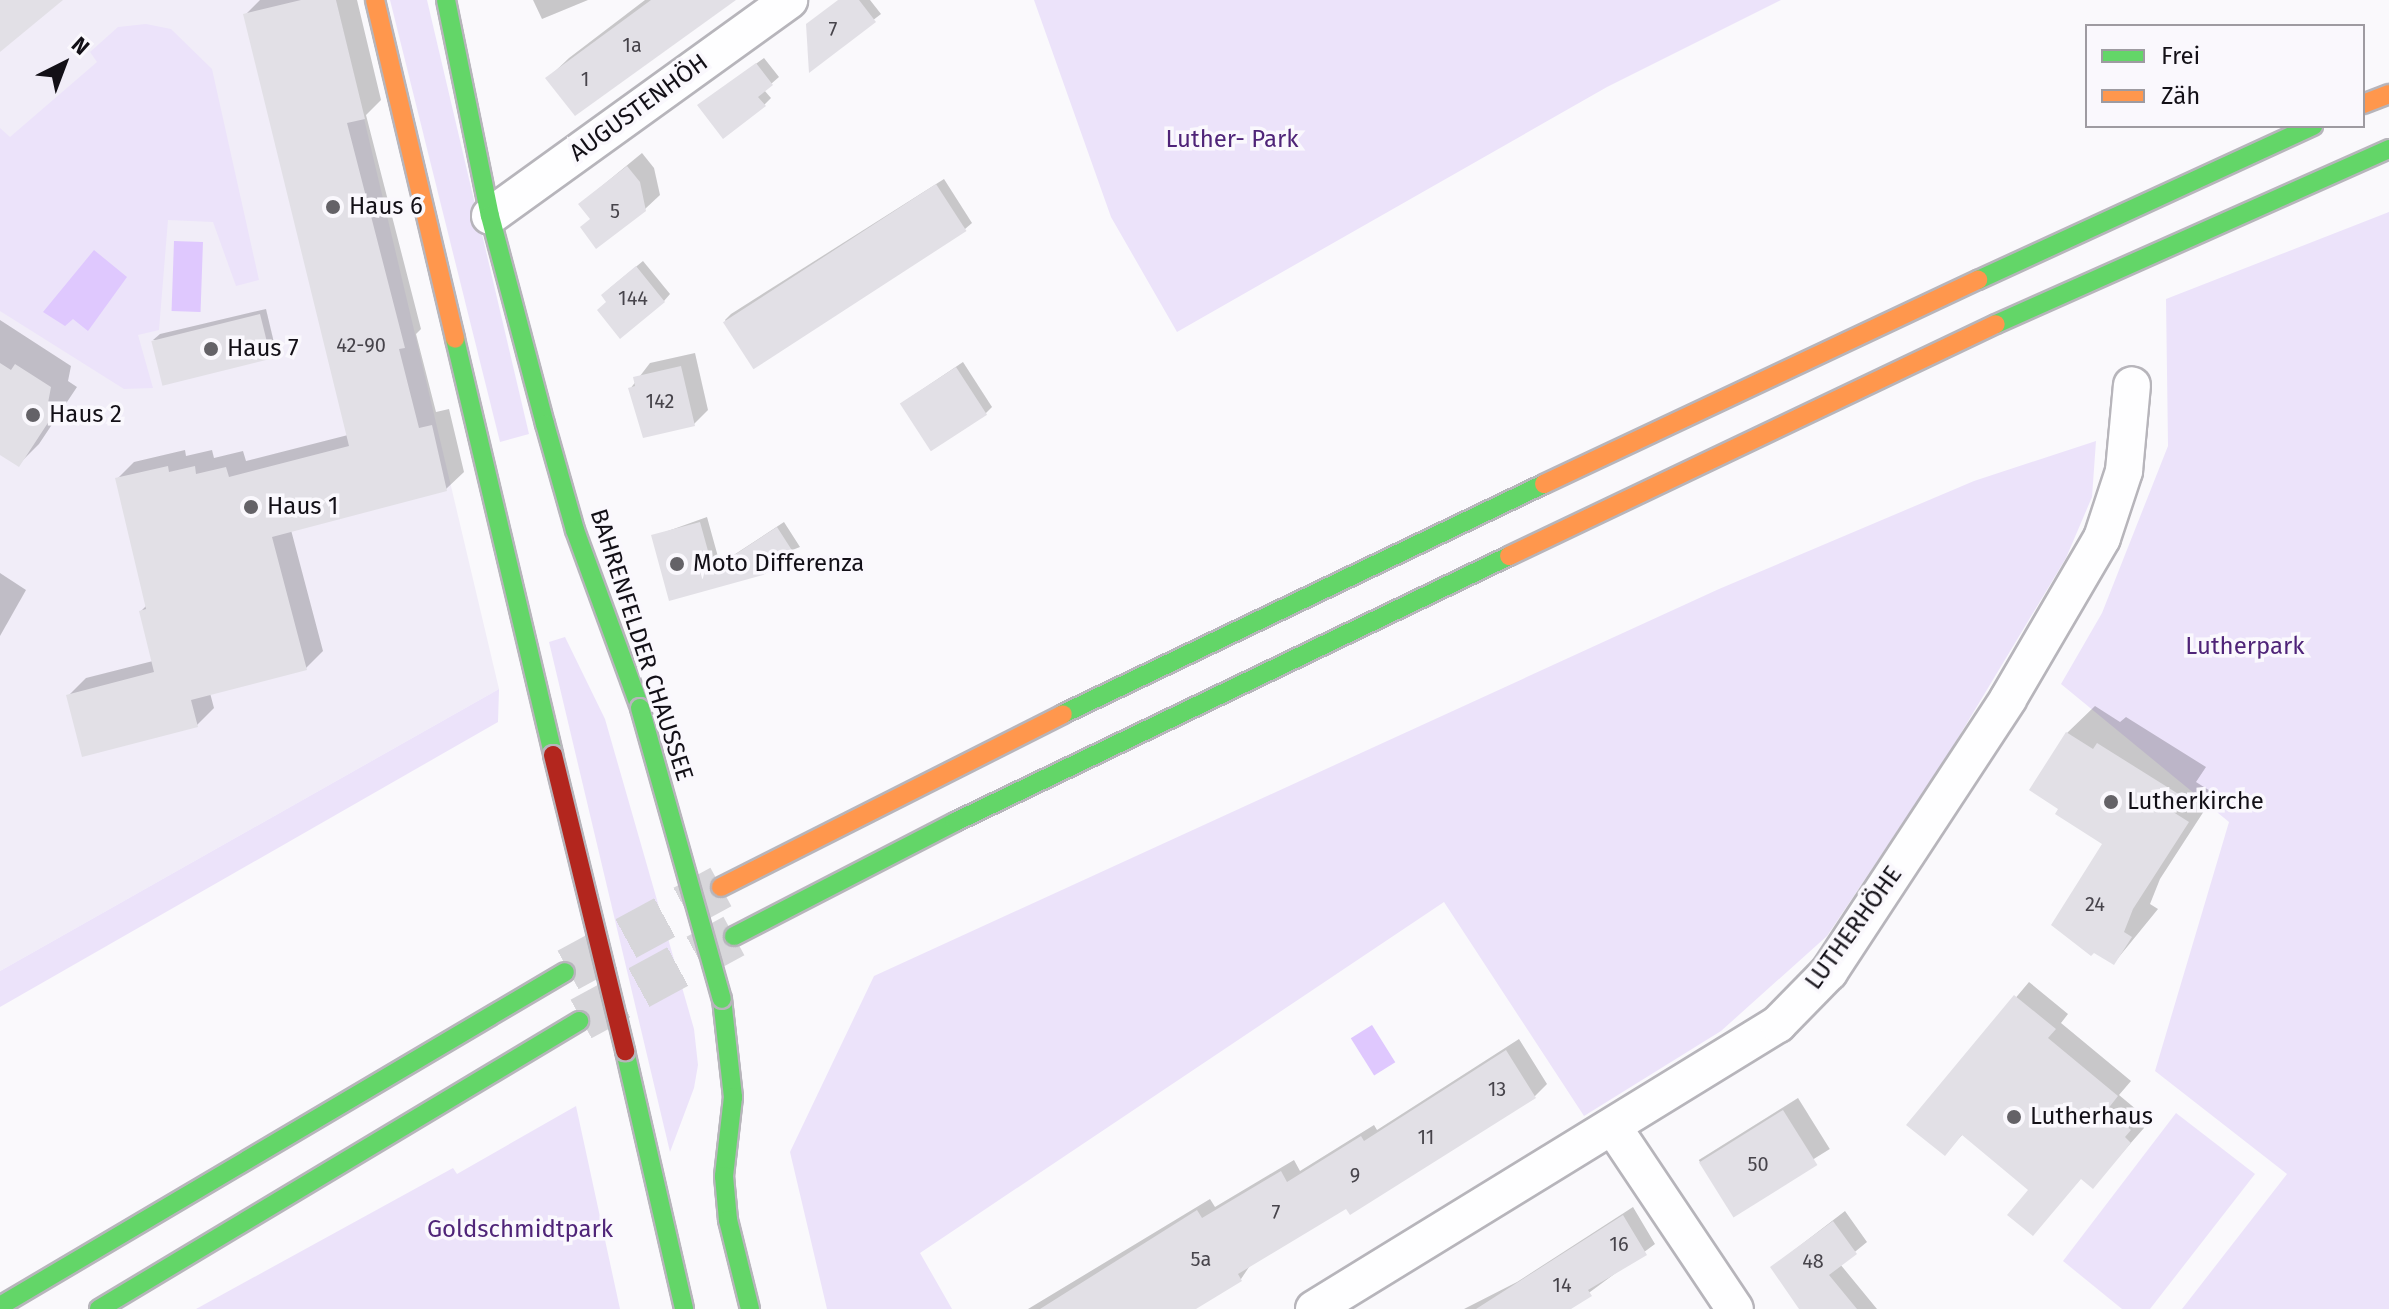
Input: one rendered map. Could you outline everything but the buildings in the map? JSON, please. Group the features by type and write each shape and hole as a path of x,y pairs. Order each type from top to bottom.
{"main road":[{"path":"375,0 526,629 684,1309"},
{"name":"BAHRENFELDER CHAUSSEE","path":"446,0 490,216 575,530 640,708 722,999 733,1097 724,1176 728,1220 750,1309"},
{"path":"2365,103 2389,94"},
{"path":"721,887 938,774 1733,393 2309,128"},
{"path":"734,936 955,822 1930,353 2389,149"},
{"path":"0,1306 565,972"},
{"path":"99,1309 579,1021"}],"street":[{"name":"AUGUSTENHÖH","path":"490,216 789,0"},
{"name":"LUTHERHÖHE","path":"1314,1309 1778,1024 1829,972 2008,699 2102,538 2124,471 2132,385"},
{"path":"1613,1127 1735,1309"}],"shaded area":[{"path":"0,0 336,0 499,689 0,971"},
{"path":"174,241 203,242 201,312 172,311"},
{"path":"94,250 127,277 88,331 73,319 65,326 43,312"},
{"path":"1372,1025 1395,1062 1374,1076 1351,1038"}],"green space":[{"path":"390,0 427,0 529,434 500,442"},
{"name":"Luther- Park","path":"1034,0 1781,0 1607,87 1177,332 1111,217"},
{"path":"146,24 171,29 212,69 259,280 236,286 213,222 168,220 159,330 138,335 153,388 124,389 0,311 0,128 10,137 97,62 90,52 118,27"},
{"name":"Lutherpark","path":"2389,212 2389,1309 2182,1309 2287,1174 2155,1071 2229,822 2061,684 2102,613 2168,446 2166,299"},
{"path":"2096,441 2092,497 2066,558 1946,758 1827,936 1721,1031 1584,1116 1444,902 920,1253 952,1309 827,1309 790,1152 874,976 1719,589 1974,481"},
{"path":"565,637 605,719 694,1029 698,1065 694,1088 670,1152 549,642"},
{"path":"499,689 498,722 0,1007 0,971"},
{"name":"Goldschmidtpark","path":"576,1106 620,1309 196,1309 453,1168 457,1174"},
{"path":"2176,1113 2255,1174 2150,1309 2122,1309 2063,1261"}],"tunnel":[{"path":"568,970 721,887"},
{"path":"581,1019 734,936"}],"traffic: fast":[{"path":"446,0 490,216 545,424 575,530 640,708"},
{"path":"1978,280 2309,128"},
{"path":"1996,324 2389,149"},
{"path":"455,339 553,755"},
{"path":"1063,714 1544,484"},
{"path":"734,936 955,822 1509,556"},
{"path":"640,708 722,999"},
{"path":"0,1306 565,972"},
{"path":"722,999 733,1097 724,1176 728,1220 750,1309"},
{"path":"99,1309 579,1021"},
{"path":"625,1051 684,1309"}],"traffic: slow":[{"path":"375,0 455,339"},
{"path":"2365,103 2389,94"},
{"path":"1544,484 1978,280"},
{"path":"1509,556 1996,324"},
{"path":"721,887 1063,714"}],"traffic: jam":[{"path":"553,755 625,1051"}],"place":[{"name":"Haus 6","path":"333,207"},
{"name":"Haus 7","path":"211,349"},
{"name":"Haus 2","path":"33,415"},
{"name":"Haus 1","path":"251,507"},
{"name":"Moto Differenza","path":"677,564"},
{"name":"Lutherkirche","path":"2111,802"},
{"name":"Lutherhaus","path":"2014,1117"}]}
